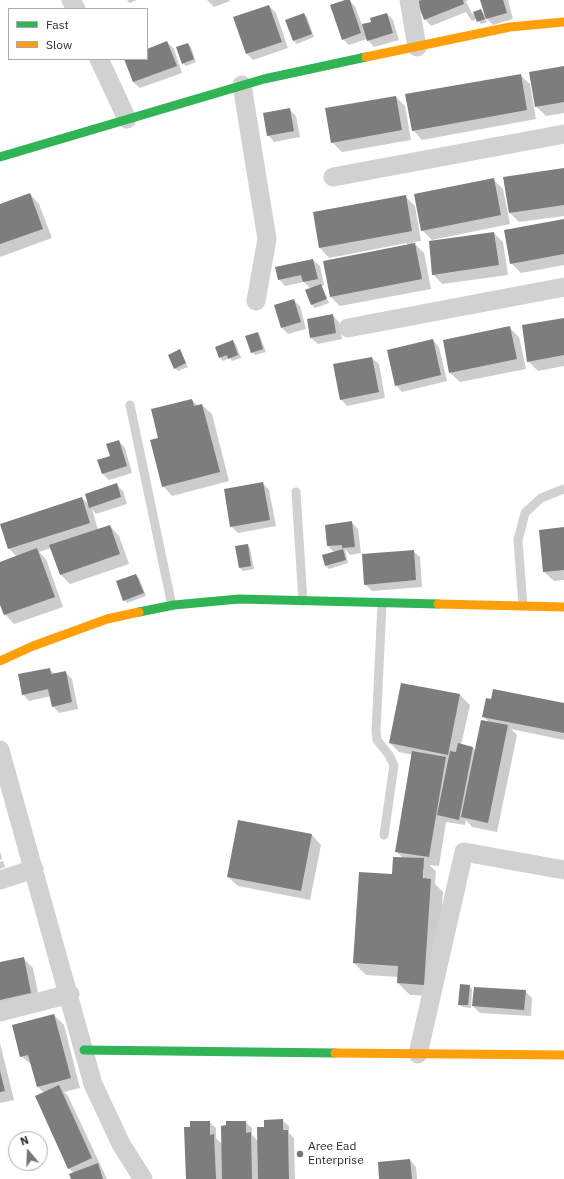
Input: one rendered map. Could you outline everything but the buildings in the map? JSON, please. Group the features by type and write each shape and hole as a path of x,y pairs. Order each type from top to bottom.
{"street":[{"path":"409,0 416,47"},
{"path":"0,157 264,79 510,27 564,22"},
{"path":"99,60 127,119"},
{"path":"242,85 267,239 256,301"},
{"path":"333,177 564,134"},
{"path":"348,328 564,287"},
{"path":"0,661 33,646 107,620 172,606 239,599 382,604 564,607"},
{"path":"0,750 70,994 93,1084 121,1144 143,1179"},
{"path":"418,1054 464,852 564,870"},
{"path":"0,880 34,869"},
{"path":"0,1012 70,994"},
{"path":"84,1050 564,1055"}],"lane":[{"path":"130,405 172,606"},
{"path":"523,606 518,540 525,513 541,498 564,489"},
{"path":"296,492 303,601"},
{"path":"382,604 376,731 377,740 389,755 394,765 384,835"}],"traffic: fast":[{"path":"0,157 264,79 366,57"},
{"path":"139,612 174,605 239,599 438,604"},
{"path":"84,1050 335,1053"}],"traffic: slow":[{"path":"366,57 510,27 564,22"},
{"path":"438,604 564,607"},
{"path":"0,661 33,646 107,619 139,612"},
{"path":"335,1053 564,1055"}],"place":[{"name":"Aree Ead Enterprise","path":"300,1154"}]}
